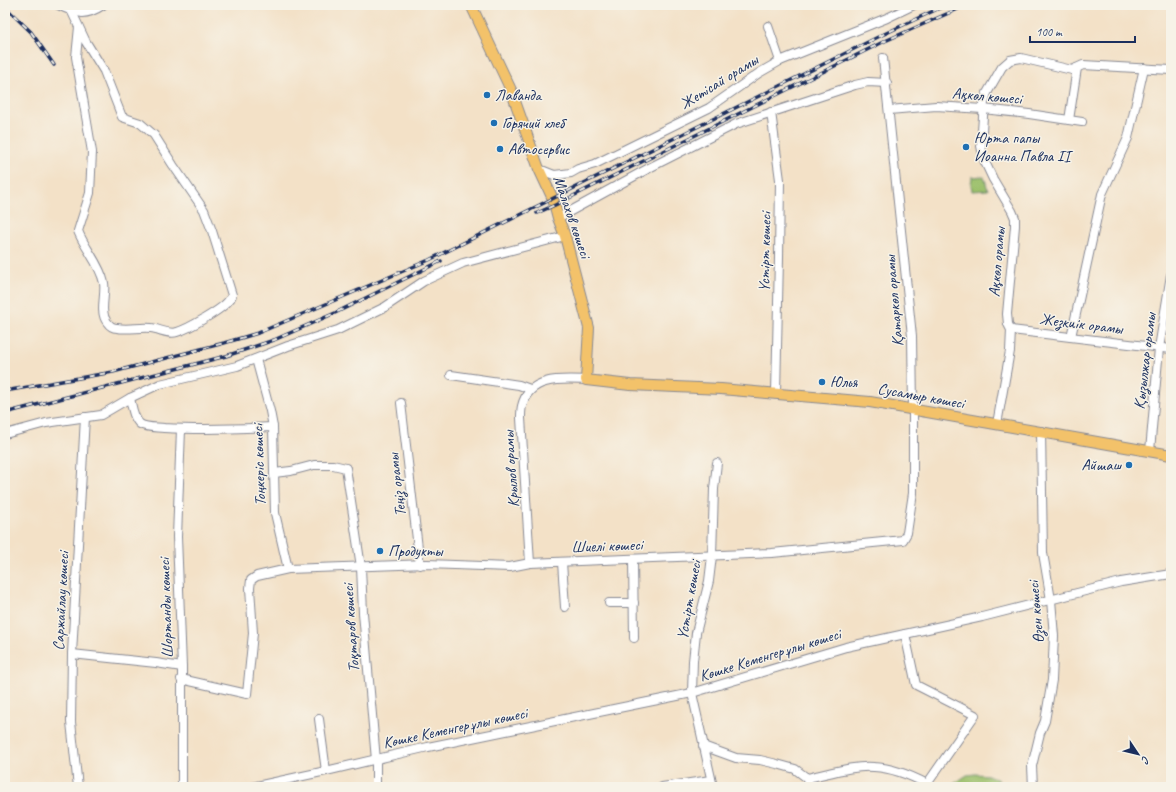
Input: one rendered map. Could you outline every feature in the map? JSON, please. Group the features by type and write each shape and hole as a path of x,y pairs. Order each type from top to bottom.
{"main road":[{"name":"Малахов көшесі","path":"471,5 511,90 539,169 553,199 558,218 566,236 589,328 586,380"},
{"name":"Сусамыр көшесі","path":"586,380 630,385 776,393 870,402 1171,455"}],"street":[{"path":"58,5 72,12 83,14 93,11 103,5"},
{"name":"Жетісай орамы","path":"539,169 554,175 571,173 578,169 596,164 709,108 759,73 780,61 887,18 914,5"},
{"path":"72,12 79,27 86,42 104,70 122,117 140,123 154,135 204,210 212,231 232,295 229,301 211,314 191,326 177,332 169,333 151,328 116,328 110,326 104,314 104,284 101,274 78,231 90,192 92,152 76,57 79,27"},
{"path":"768,26 780,61"},
{"name":"Қатаркөл орамы","path":"883,58 887,83 912,336 913,409 912,493 910,517"},
{"name":"Ақкөл орамы","path":"997,424 1010,351 1011,330 1008,324 1007,314 1015,218 984,160 981,146 983,109 988,93 1002,67 1010,60 1021,58 1072,70 1083,65 1171,70"},
{"path":"1069,120 1077,68"},
{"path":"1071,337 1102,194 1128,138 1144,68"},
{"path":"558,218 651,166 736,124 855,85 868,82 887,83"},
{"name":"Ақкөл көшесі","path":"889,110 936,106 1029,114 1082,122"},
{"name":"Үстірт көшесі","path":"771,112 780,180 776,393"},
{"path":"5,434 46,423 101,414 160,384 237,366 288,346 338,330 385,307 424,281 463,263 566,236"},
{"name":"Қызылжар орамы","path":"1150,451 1159,348 1171,275"},
{"name":"Жезкиік орамы","path":"1011,330 1171,349"},
{"name":"Тоңкерiс көшесі","path":"256,359 273,427 275,513 288,569"},
{"path":"451,375 519,385 530,389"},
{"name":"Сусамыр көшесі","path":"530,389 543,382 562,378 586,380"},
{"name":"Крылов орамы","path":"530,389 522,406 521,418 530,564"},
{"path":"130,398 135,417 139,423 146,426 181,429 231,430 273,427"},
{"name":"Теңіз орамы","path":"401,402 420,565"},
{"name":"Саржайлау көшесі","path":"78,787 71,722 72,654 85,417"},
{"name":"Шортанды көшесі","path":"181,429 177,537 182,667 182,787"},
{"name":"Өзен көшесі","path":"1033,787 1032,766 1040,733 1045,721 1052,680 1054,636 1051,600 1043,554 1041,431"},
{"name":"Үстірт көшесі","path":"712,783 692,693 696,634 709,580 712,556 714,489 717,463"},
{"name":"Тоқтаров көшесі","path":"274,473 291,471 314,465 333,465 346,468 361,567 363,614 376,760 376,787"},
{"name":"Шиелі көшесі","path":"182,679 247,694 253,634 250,588 251,580 257,576 288,569 420,565 482,566 496,568 562,562 772,553 903,540 907,534 910,517"},
{"path":"633,559 634,638"},
{"path":"562,562 565,607"},
{"name":"Көшке Кеменгерұлы көшесі","path":"252,787 428,747 692,693 846,647 1051,600 1121,582 1171,574"},
{"path":"609,603 634,603"},
{"path":"807,778 853,768 873,766 895,770 926,785 975,715 916,685 905,634"},
{"path":"72,654 182,667"},
{"path":"319,719 326,771"},
{"path":"703,746 736,758 760,760 795,769 807,778 808,787"},
{"path":"662,787 712,783"}],"green space":[{"path":"984,176 988,190 972,191 972,177"},
{"path":"967,775 988,775 998,780 1001,787 949,787"}],"railway":[{"path":"5,391 113,372 258,333 429,260 882,35 946,5"},
{"path":"537,213 885,41 967,5"},
{"path":"5,7 31,32 54,65"},
{"path":"5,413 226,356 274,340 335,313 441,261"}],"place":[{"name":"Лаванда","path":"487,95"},
{"name":"Горячий хлеб","path":"494,123"},
{"name":"Юрта папы Иоанна Павла II","path":"966,147"},
{"name":"Автосервис","path":"500,149"},
{"name":"Юлья","path":"822,382"},
{"name":"Айшаш","path":"1129,465"},
{"name":"Продукты","path":"380,551"}]}
